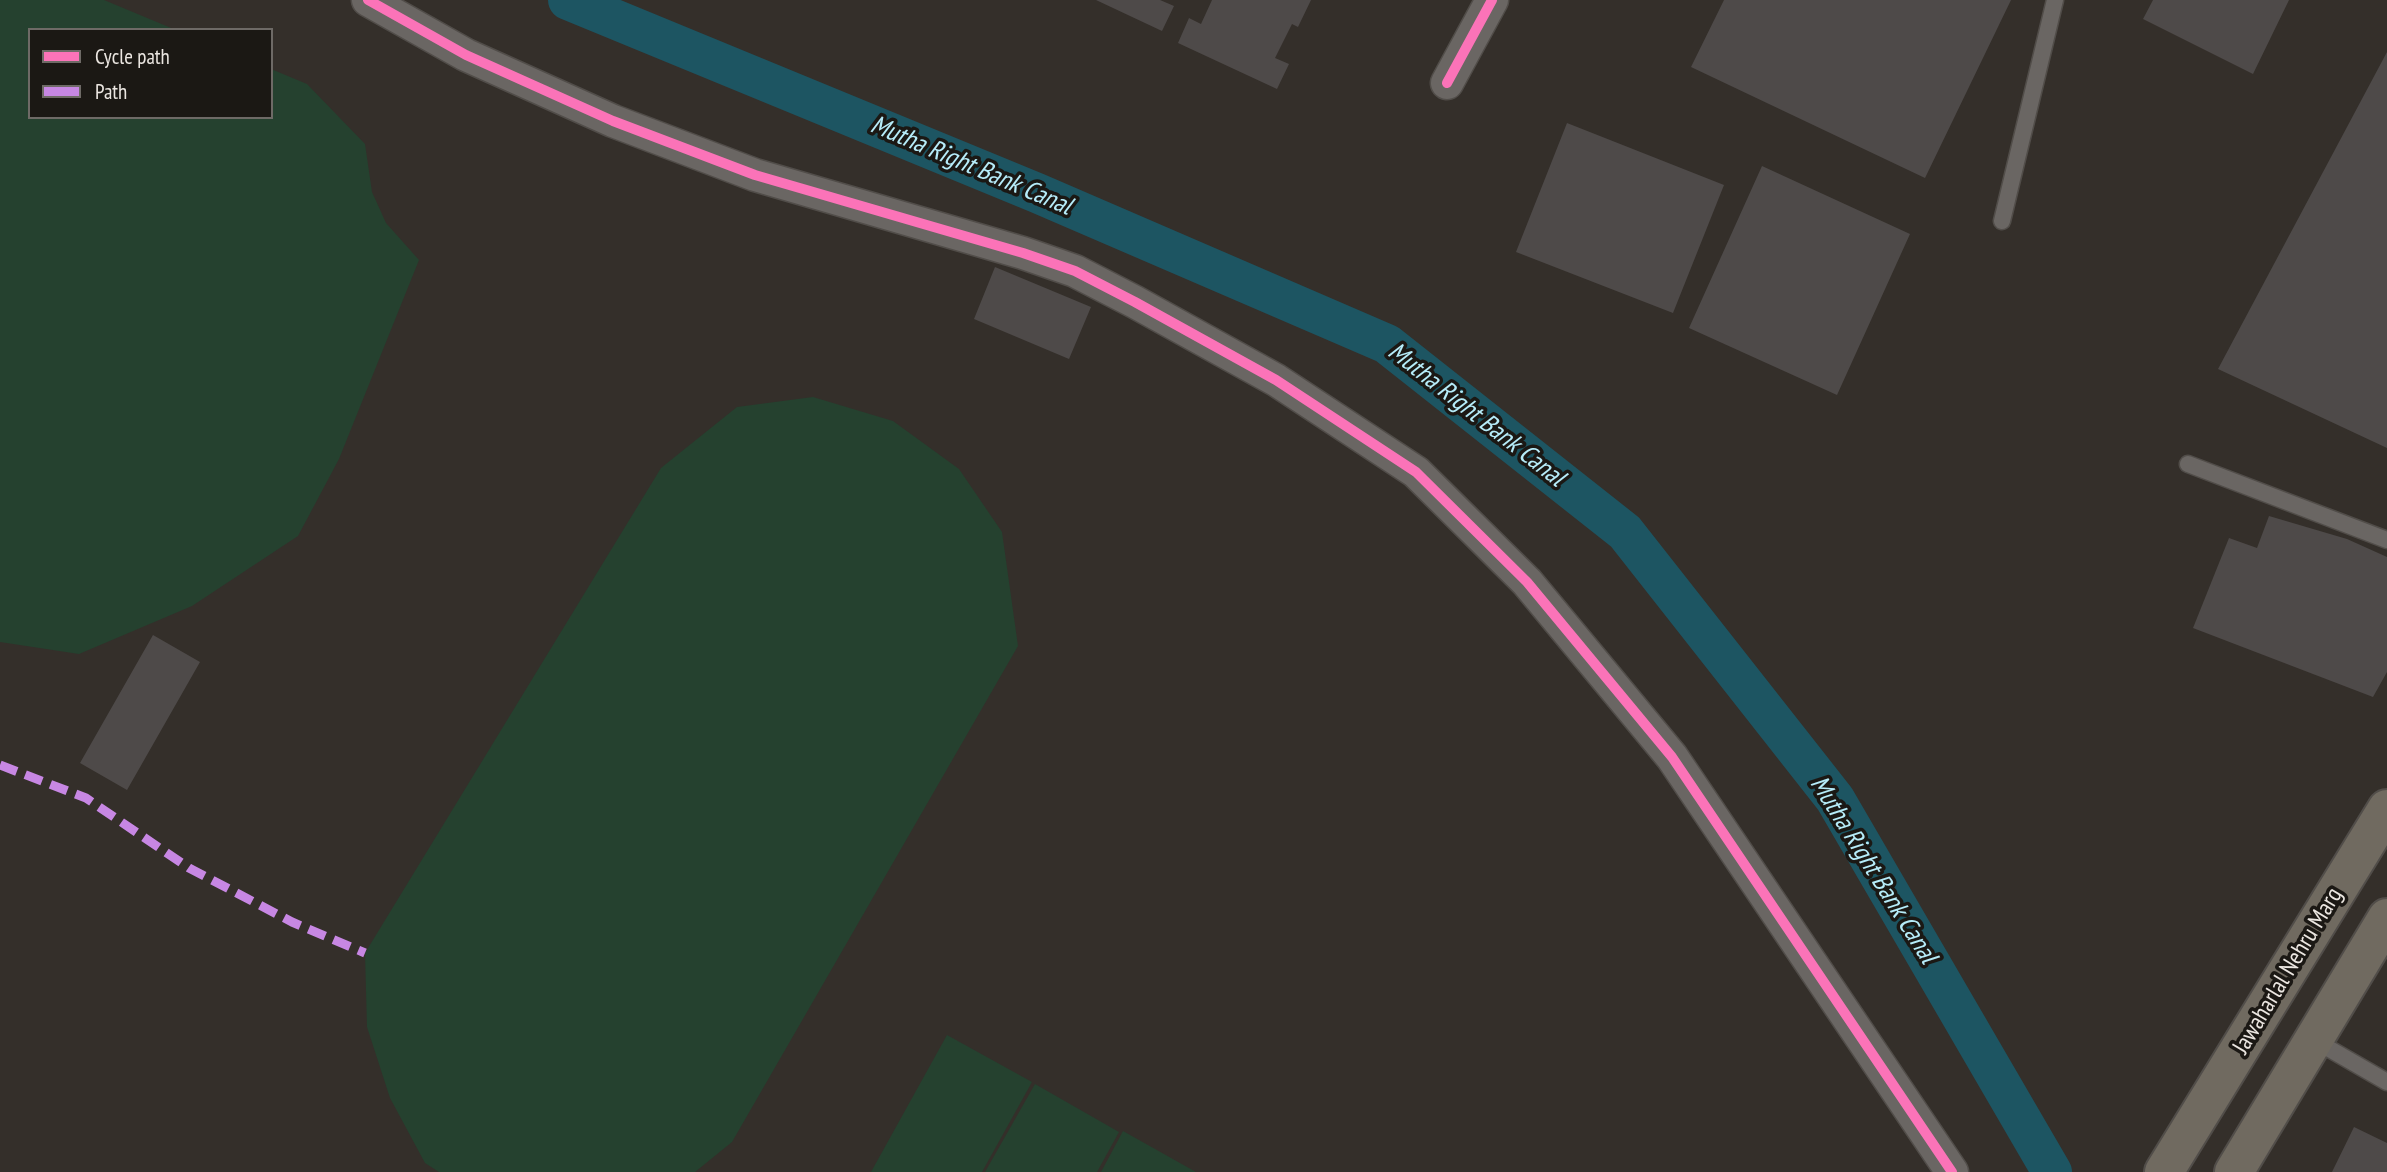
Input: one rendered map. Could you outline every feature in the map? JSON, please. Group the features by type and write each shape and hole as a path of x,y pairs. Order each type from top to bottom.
{"main road":[{"name":"Jawaharlal Nehru Marg","path":"2164,1172 2190,1134 2387,809"},
{"path":"2190,1134 2236,1169 2387,918"}],"street":[{"path":"368,0 466,55 613,121 755,175 1023,253 1075,271 1276,380 1416,472 1527,582 1672,757 1952,1172"},
{"path":"1447,83 1492,0"}],"lane":[{"path":"2002,221 2055,0"},
{"path":"2188,464 2387,540"},
{"path":"2314,1040 2387,1082"}],"green space":[{"path":"0,0 104,0 171,28 28,28 28,119 273,119 273,70 307,84 365,144 372,192 386,223 419,260 339,459 298,536 192,606 79,654 0,642"},
{"path":"813,397 893,421 959,469 1002,532 1018,646 732,1142 695,1172 439,1172 425,1163 390,1098 367,1027 365,953 661,468 737,407"},
{"path":"947,1035 1032,1082 982,1172 871,1172"},
{"path":"1035,1084 1119,1132 1097,1172 985,1172"},
{"path":"1123,1131 1196,1172 1101,1172"}],"building":[{"path":"1096,0 1160,0 1174,6 1162,31"},
{"path":"1212,0 1311,0 1298,27 1292,24 1275,58 1289,64 1277,89 1178,43 1189,18 1201,24"},
{"path":"1724,0 2011,0 1925,178 1691,67"},
{"path":"2153,0 2289,0 2253,74 2143,19"},
{"path":"2387,52 2387,448 2218,369"},
{"path":"1567,123 1724,185 1673,313 1516,252"},
{"path":"1762,166 1910,234 1837,395 1689,328"},
{"path":"995,267 1091,307 1069,359 974,319"},
{"path":"2269,516 2347,539 2387,557 2387,672 2373,697 2193,628 2229,538 2257,548"},
{"path":"153,635 200,662 127,790 80,763"},
{"path":"2354,1127 2387,1143 2387,1172 2332,1172"}],"waterway":[{"name":"Mutha Right Bank Canal","path":"568,0 1037,193 1387,344 1625,532 1835,799 2052,1172"}],"marked path":[{"path":"0,765 86,798 189,868 292,922 365,953"}],"cycle path":[{"path":"368,0 466,55 613,121 755,175 1023,253 1075,271 1276,380 1416,472 1527,582 1672,757 1952,1172"},
{"path":"1447,83 1492,0"}]}
